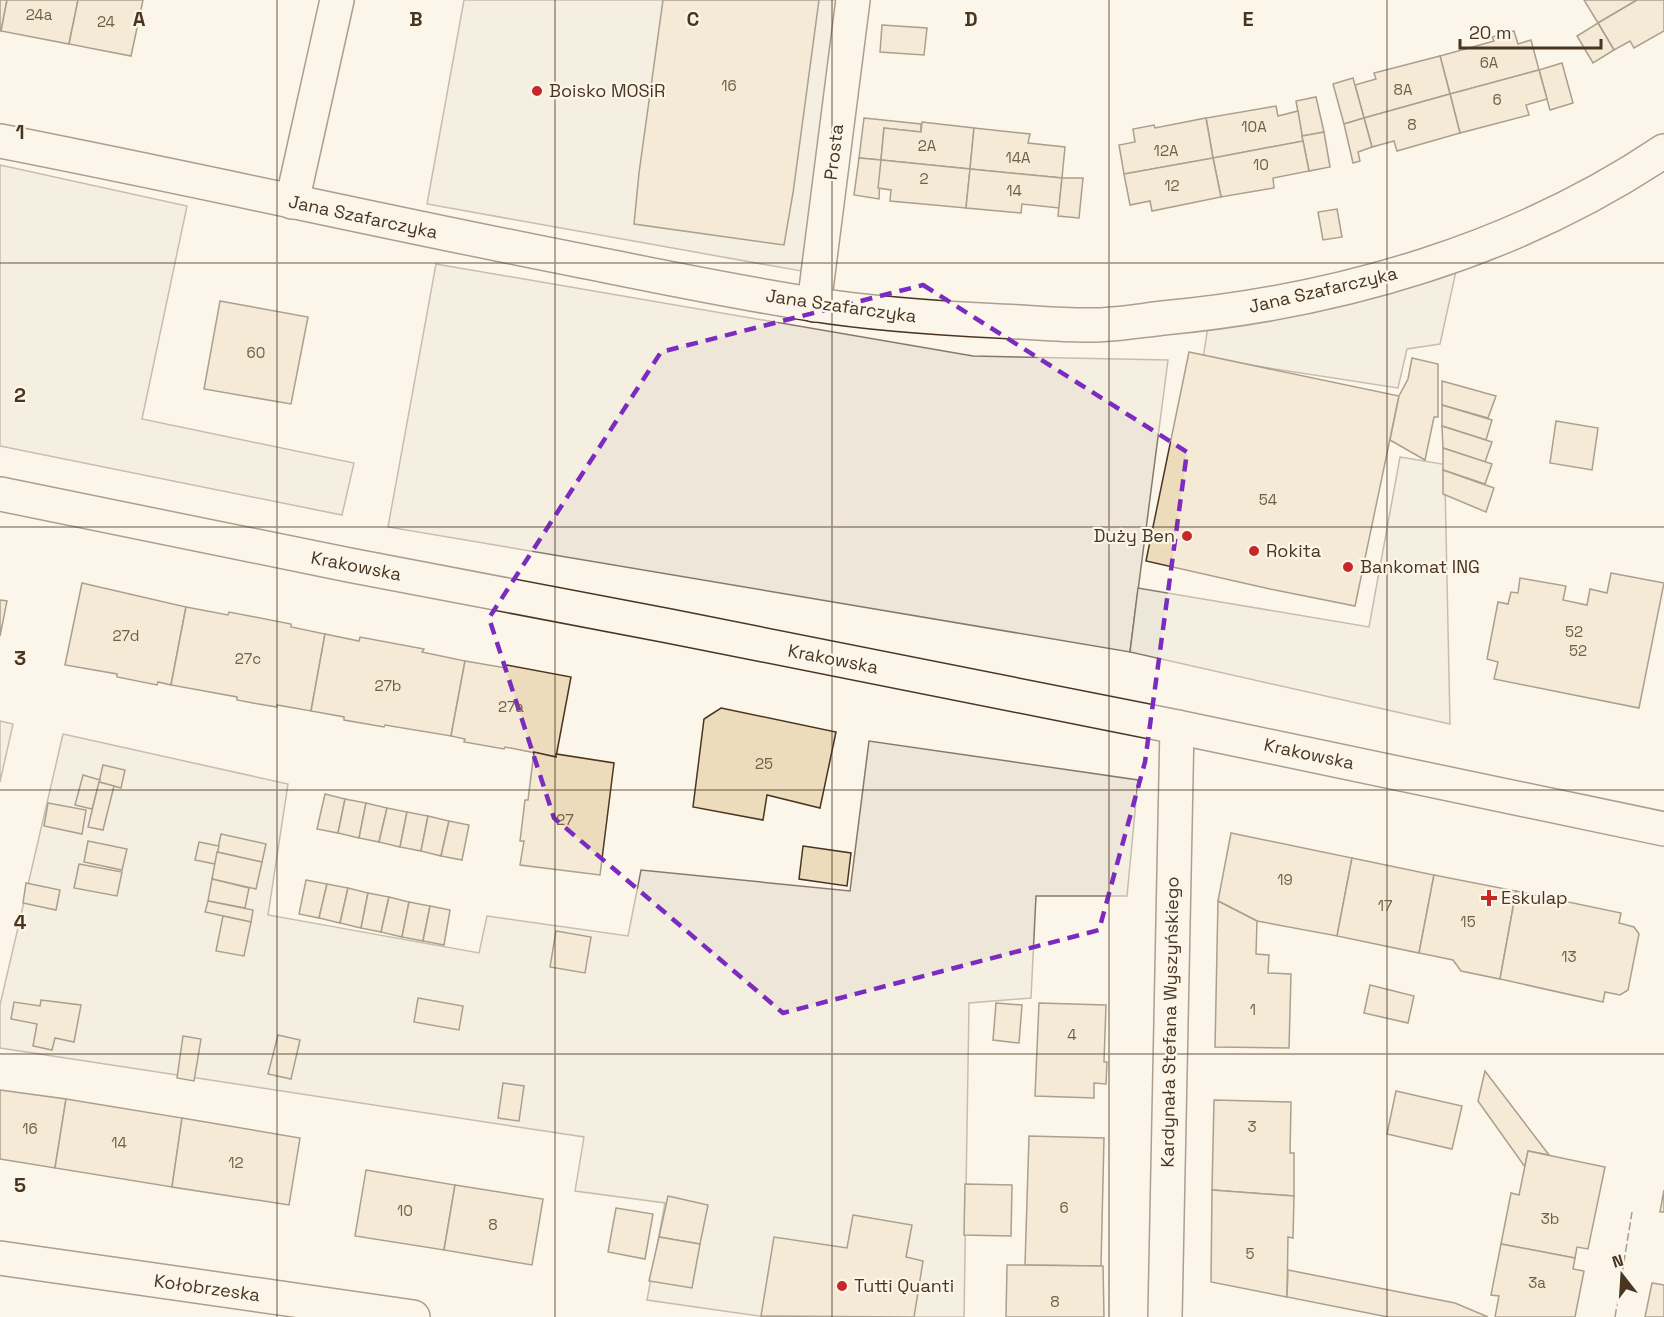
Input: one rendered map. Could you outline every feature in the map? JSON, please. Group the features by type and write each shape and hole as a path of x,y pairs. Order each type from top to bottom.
{"street":[{"path":"292,202 337,0"},
{"name":"Prosta","path":"814,305 853,0"},
{"name":"Jana Szafarczyka","path":"0,141 446,235 814,305 926,317 1089,326 1210,314 1299,298 1386,277 1460,253 1558,213 1664,151"},
{"name":"Krakowska","path":"0,494 349,565 1176,727 1664,828"},
{"name":"Kardynała Stefana Wyszyńskiego","path":"1165,1317 1176,727"},
{"name":"Kołobrzeska","path":"0,1258 413,1317"}],"highlighted area":[{"path":"923,285 1187,452 1145,762 1099,930 783,1013 554,818 489,618 661,352"}],"shaded area":[{"path":"464,0 842,0 801,271 427,204"},
{"path":"0,165 187,206 142,419 354,463 342,515 0,446"},
{"path":"1460,253 1440,344 1407,349 1398,388 1203,358 1210,314"},
{"path":"436,264 973,356 1168,360 1130,652 388,527"},
{"path":"1400,457 1448,465 1445,482 1450,724 1130,652 1138,588 1369,627"},
{"path":"0,721 13,724 0,782"},
{"path":"63,734 288,784 268,915 479,953 487,916 628,936 641,870 850,891 869,741 1138,780 1127,896 1036,896 1031,998 969,1003 964,1317 766,1317 647,1300 665,1203 575,1191 584,1137 0,1048 0,1005"}],"building":[{"path":"0,0 7,0 1,31 0,30"},
{"path":"7,0 78,0 69,44 1,31"},
{"path":"78,0 143,0 131,56 69,44"},
{"path":"663,0 819,0 784,245 634,224"},
{"path":"1584,0 1637,0 1598,23"},
{"path":"1637,0 1664,0 1664,31 1634,48 1630,41 1614,50 1598,23"},
{"path":"1598,23 1614,50 1593,63 1577,36"},
{"path":"882,25 927,28 924,55 880,52"},
{"path":"1514,31 1518,44 1531,40 1539,70 1450,94 1440,56 1494,41 1492,37"},
{"path":"1440,56 1450,94 1364,118 1355,85 1376,79 1374,73"},
{"path":"1562,63 1573,103 1550,110 1539,70"},
{"path":"1539,70 1547,99 1526,105 1529,115 1460,133 1450,94"},
{"path":"1353,78 1364,118 1344,124 1333,84"},
{"path":"1450,94 1460,133 1397,151 1394,141 1372,147 1364,118"},
{"path":"1316,97 1324,132 1302,136 1296,101"},
{"path":"1276,106 1278,116 1298,111 1303,141 1213,158 1206,118"},
{"path":"864,118 921,124 921,132 884,128 881,160 859,158"},
{"path":"1206,118 1213,158 1124,174 1119,145 1135,142 1133,129 1154,125 1155,128"},
{"path":"1364,118 1372,147 1358,152 1360,161 1353,163 1344,124"},
{"path":"922,122 974,128 970,169 881,160 884,128 921,132"},
{"path":"974,128 1030,134 1028,143 1065,147 1062,178 970,169"},
{"path":"1324,132 1330,167 1309,171 1302,136"},
{"path":"1303,141 1309,171 1273,178 1274,188 1221,197 1213,158"},
{"path":"859,158 881,160 879,199 854,195"},
{"path":"1213,158 1221,197 1152,211 1150,201 1130,205 1124,174"},
{"path":"881,160 970,169 966,208 890,201 891,190 878,188"},
{"path":"970,169 1062,178 1059,208 1022,204 1021,213 966,208"},
{"path":"1062,178 1083,178 1079,218 1058,216"},
{"path":"1337,209 1342,237 1323,240 1318,212"},
{"path":"220,301 308,317 291,404 204,389"},
{"path":"1189,352 1399,396 1355,606 1146,561"},
{"path":"1412,358 1438,364 1438,417 1434,417 1425,460 1390,440 1399,396 1408,379"},
{"path":"1442,381 1496,396 1488,418 1442,405"},
{"path":"1442,405 1492,420 1486,440 1442,426"},
{"path":"1556,421 1598,428 1592,470 1550,463"},
{"path":"1442,426 1492,442 1485,462 1443,448"},
{"path":"1443,448 1492,464 1485,484 1443,470"},
{"path":"1443,470 1494,488 1486,512 1443,494"},
{"path":"1611,573 1664,583 1639,708 1494,679 1498,662 1487,659 1498,602 1508,604 1511,592 1518,593 1520,578 1566,586 1563,600 1587,605 1590,589 1607,593"},
{"path":"82,583 186,607 171,685 158,682 157,685 117,677 117,674 65,665"},
{"path":"0,600 7,601 0,636"},
{"path":"186,607 228,615 229,612 291,624 291,627 325,634 311,711 253,703 237,700 237,697 171,685"},
{"path":"325,634 359,641 360,637 424,649 422,652 465,661 451,736 344,720 344,717 311,711"},
{"path":"465,661 506,668 507,665 571,677 556,757 464,742 465,739 451,736"},
{"path":"721,708 836,732 820,808 767,795 763,820 693,807 704,719"},
{"path":"534,752 556,757 556,754 614,763 600,875 520,865 524,841 520,841 525,800 528,800"},
{"path":"103,765 125,770 121,788 99,782"},
{"path":"83,775 100,780 92,809 75,805"},
{"path":"99,782 114,786 103,830 88,827"},
{"path":"325,794 345,799 338,833 317,829"},
{"path":"345,799 366,803 359,838 338,833"},
{"path":"48,803 86,810 82,834 44,826"},
{"path":"366,803 387,808 379,842 359,838"},
{"path":"387,808 407,812 400,847 379,842"},
{"path":"407,812 428,816 421,851 400,847"},
{"path":"428,816 449,821 441,856 421,851"},
{"path":"449,821 469,825 462,860 441,856"},
{"path":"1231,833 1352,858 1337,936 1257,921 1218,901"},
{"path":"221,834 266,844 262,862 217,852"},
{"path":"88,841 127,849 122,870 84,862"},
{"path":"199,842 219,846 215,864 195,860"},
{"path":"803,846 851,853 847,886 799,879"},
{"path":"217,852 262,862 256,889 212,879"},
{"path":"1352,858 1434,875 1419,953 1337,936"},
{"path":"79,864 122,872 117,896 74,888"},
{"path":"1434,875 1516,891 1500,979 1461,971 1453,960 1419,953"},
{"path":"212,879 249,888 245,908 208,901"},
{"path":"306,880 327,884 319,918 299,914"},
{"path":"26,883 60,890 56,910 23,903"},
{"path":"327,884 348,888 340,923 319,918"},
{"path":"348,888 368,893 361,928 340,923"},
{"path":"1516,891 1621,913 1619,923 1634,927 1639,934 1628,990 1620,995 1605,992 1603,1002 1500,979"},
{"path":"368,893 389,897 381,932 361,928"},
{"path":"389,897 409,902 402,937 381,932"},
{"path":"208,901 253,910 251,922 205,912"},
{"path":"1218,901 1257,921 1256,954 1269,955 1268,973 1291,974 1289,1048 1215,1047"},
{"path":"409,902 430,906 423,941 402,937"},
{"path":"430,906 450,910 444,945 423,941"},
{"path":"223,916 251,922 244,956 216,951"},
{"path":"556,931 591,937 585,973 550,967"},
{"path":"1370,985 1414,996 1408,1023 1364,1013"},
{"path":"418,998 463,1006 459,1030 414,1022"},
{"path":"41,1000 81,1005 74,1042 55,1038 52,1050 33,1046 37,1024 11,1019 14,1002 40,1006"},
{"path":"996,1003 1022,1005 1019,1043 993,1040"},
{"path":"1039,1003 1106,1005 1104,1062 1107,1062 1106,1084 1094,1083 1094,1098 1035,1096"},
{"path":"278,1035 300,1040 291,1079 268,1074"},
{"path":"183,1036 201,1039 194,1081 177,1078"},
{"path":"1485,1071 1549,1155 1528,1151 1525,1167 1478,1101"},
{"path":"503,1083 524,1086 519,1121 498,1118"},
{"path":"0,1090 66,1099 55,1168 0,1159"},
{"path":"1396,1091 1462,1106 1452,1149 1387,1134"},
{"path":"66,1099 182,1118 172,1187 55,1168"},
{"path":"1214,1100 1291,1102 1290,1153 1294,1153 1294,1196 1212,1190"},
{"path":"182,1118 300,1138 289,1205 172,1187"},
{"path":"1029,1136 1104,1138 1101,1266 1025,1265"},
{"path":"1528,1151 1605,1167 1588,1249 1577,1247 1575,1258 1501,1244 1511,1193 1519,1195"},
{"path":"366,1170 455,1185 444,1250 355,1236"},
{"path":"965,1184 1012,1185 1011,1236 964,1235"},
{"path":"455,1185 543,1199 532,1265 444,1250"},
{"path":"1212,1190 1294,1196 1293,1238 1288,1237 1287,1297 1211,1282"},
{"path":"1664,1190 1664,1212 1660,1212"},
{"path":"668,1196 708,1205 700,1244 659,1237"},
{"path":"616,1208 653,1214 645,1259 608,1252"},
{"path":"853,1215 912,1225 906,1257 923,1261 914,1317 761,1316 774,1237 847,1248"},
{"path":"659,1237 700,1244 692,1288 649,1281"},
{"path":"1501,1244 1575,1258 1573,1269 1584,1271 1575,1317 1495,1317 1499,1296 1491,1295"},
{"path":"1007,1265 1103,1266 1104,1317 1006,1317"},
{"path":"1288,1270 1455,1303 1488,1317 1388,1317 1287,1297"},
{"path":"1652,1283 1664,1285 1664,1317 1645,1317"}],"fence":[{"path":"1615,1317 1632,1212"}],"place":[{"name":"Boisko MOSiR","path":"537,91"},
{"name":"Duży Ben","path":"1187,536"},
{"name":"Rokita","path":"1254,551"},
{"name":"Bankomat ING","path":"1348,567"},
{"name":"Eskulap","path":"1489,898"},
{"name":"Tutti Quanti","path":"842,1286"}]}
